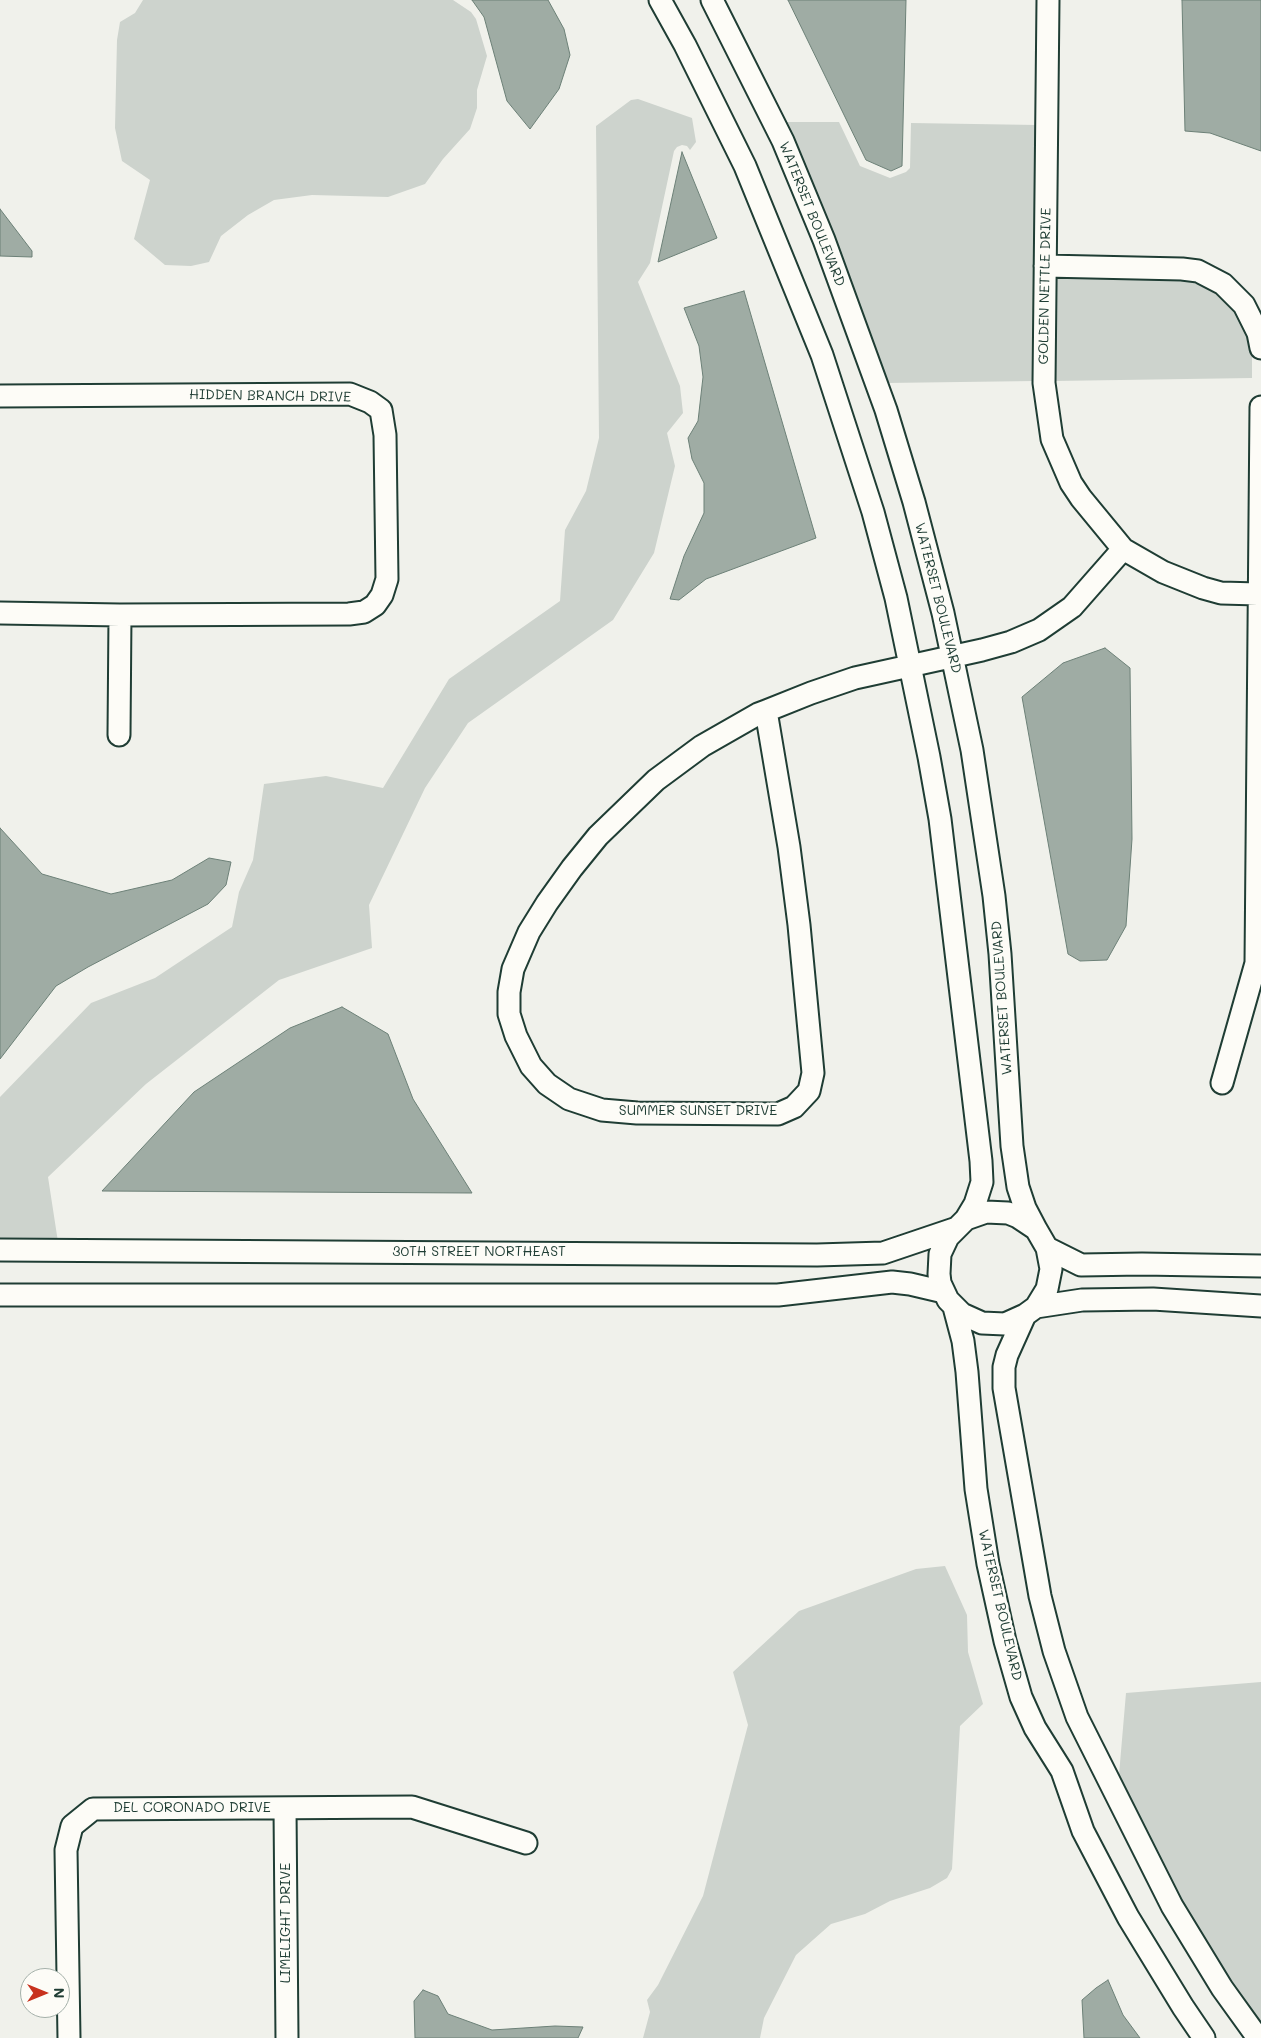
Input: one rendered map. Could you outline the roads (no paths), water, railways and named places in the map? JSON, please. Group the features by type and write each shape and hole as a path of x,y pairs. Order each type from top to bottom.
{"street":[{"path":"660,0 685,45 745,166 822,355 873,512 896,598 940,819 981,1161 982,1182 975,1204 948,1237 940,1254 939,1274 949,1299 962,1314 982,1323 1005,1324 1031,1311 1082,1300 1153,1300 1261,1306"},
{"name":"WATERSET BOULEVARD","path":"712,0 783,141 824,240 854,317 886,410 914,502 953,658 972,750 994,896 1003,994 1012,1146 1018,1187 1025,1208 1036,1229"},
{"name":"GOLDEN NETTLE DRIVE","path":"1048,0 1044,383 1052,439 1071,483 1123,550"},
{"path":"1045,266 1198,271 1223,284 1244,305 1258,333 1261,348"},
{"name":"HIDDEN BRANCH DRIVE","path":"0,396 350,394 370,402 382,410 385,435 387,579 382,595 375,605 364,612 349,614 0,613"},
{"path":"1222,1083 1256,963 1261,407"},
{"path":"1123,550 1162,572 1202,588 1221,593 1258,594"},
{"name":"SUMMER SUNSET DRIVE","path":"766,711 789,847 799,926 812,1073 809,1091 794,1107 778,1114 637,1113 602,1110 569,1099 547,1084 531,1066 516,1036 510,1014 510,992 513,969 529,932 567,875 598,836 656,780 702,746 766,711 855,678 953,658 1011,642 1039,630 1072,607 1123,550"},
{"path":"119,735 120,614"},
{"path":"960,1224 986,1212 1008,1213 1036,1229 1047,1248 1050,1263 1050,1279 1045,1294 1031,1311 1007,1355 1004,1367 1004,1388 1040,1596 1054,1651 1078,1717 1172,1906 1222,1988 1258,2038"},
{"name":"30TH STREET NORTHEAST","path":"0,1250 817,1255 883,1253 960,1224"},
{"path":"1047,1248 1081,1265 1261,1266"},
{"path":"0,1295 778,1295 892,1282 910,1284 949,1299"},
{"name":"WATERSET BOULEVARD","path":"949,1299 963,1341 976,1489 988,1564 1005,1641 1021,1698 1034,1728 1062,1771 1083,1831 1128,1917 1204,2038"},
{"name":"LIMELIGHT DRIVE","path":"285,1808 287,2038"},
{"name":"DEL CORONADO DRIVE","path":"69,2038 66,1850 72,1826 93,1809 412,1808 526,1842"}]}
